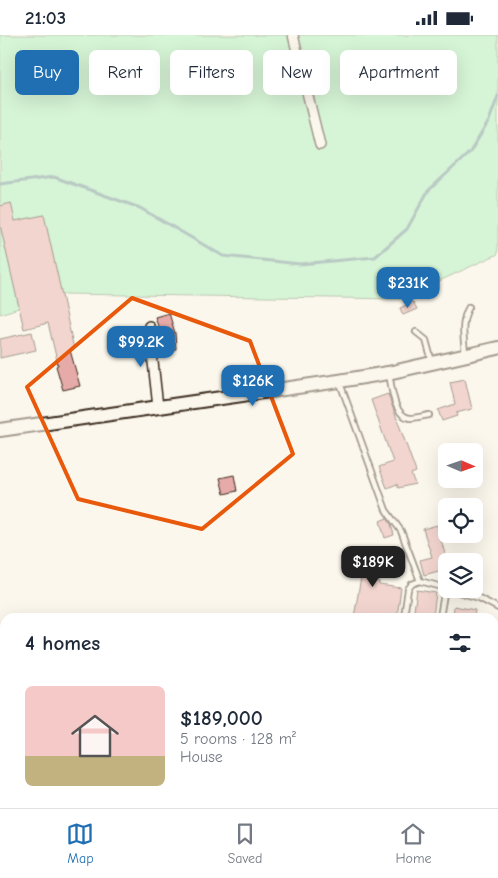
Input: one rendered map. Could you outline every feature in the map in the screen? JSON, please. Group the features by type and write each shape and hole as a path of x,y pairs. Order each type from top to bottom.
{"street":[{"path":"293,35 320,145"},
{"path":"148,326 158,407"},
{"path":"0,429 340,381 388,373 498,348"}],"lane":[{"path":"465,355 463,320 469,307"},
{"path":"416,332 426,340 432,363"},
{"path":"388,373 396,408 402,415 410,418 429,415"},
{"path":"340,381 386,510 401,531 420,581"},
{"path":"405,613 408,589 412,584 420,581 438,586"},
{"path":"441,613 444,598"},
{"path":"479,598 498,608"}],"highlighted area":[{"path":"132,298 250,341 293,454 202,529 78,499 27,387"}],"green space":[{"path":"0,35 498,35 498,254 400,299 62,294 0,314"}],"building":[{"path":"11,203 15,221 44,215 74,349 70,350 80,386 63,390 56,366 58,365 48,323 24,329 0,225 0,206"},
{"path":"413,302 417,309 403,315 400,308"},
{"path":"169,313 175,333 176,349 161,351 159,339 162,338 155,317"},
{"path":"32,332 36,350 0,358 0,339"},
{"path":"465,379 472,409 456,413 457,416 442,421 438,410 455,404 450,382"},
{"path":"388,394 416,472 411,474 415,484 398,488 397,484 387,488 379,467 393,462 371,400"},
{"path":"234,475 237,491 224,494 220,478"},
{"path":"387,518 394,535 385,538 380,521"},
{"path":"437,525 438,543 442,543 445,553 438,553 438,571 424,575 420,560 432,557 423,529"},
{"path":"351,551 379,551 379,585 401,588 398,613 355,613 362,572 351,572"},
{"path":"417,590 436,593 434,613 414,613"},
{"path":"454,606 475,610 475,613 453,613"}],"waterway":[{"path":"0,184 54,177 140,208 223,256 300,264 375,257 407,229 428,191 470,152 489,121 498,96"}]}
